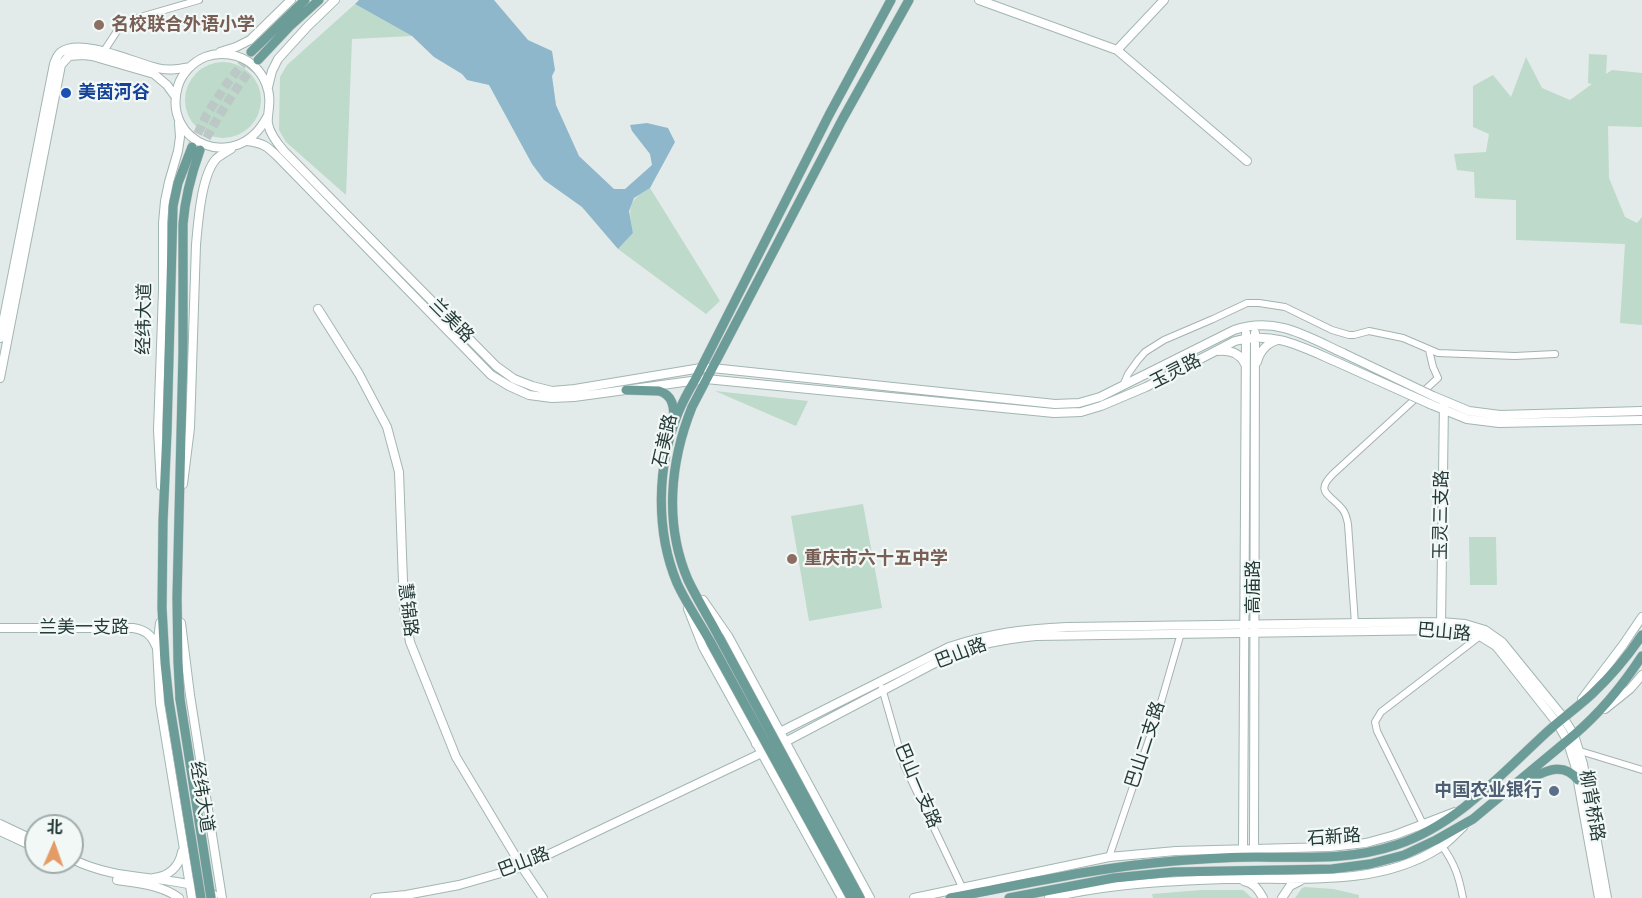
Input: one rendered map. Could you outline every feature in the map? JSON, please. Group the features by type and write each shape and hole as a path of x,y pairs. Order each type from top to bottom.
{"main road":[{"path":"251,52 305,0"},
{"path":"258,60 319,0"},
{"name":"石美路","path":"860,898 715,640 678,584 666,551 662,496 663,472 679,411 829,115 891,0"},
{"name":"石美路","path":"851,898 715,640 688,580 677,548 673,517 675,472 684,427 706,379 842,120 909,0"},
{"name":"经纬大道","path":"201,898 169,701 162,608 173,206 178,183 196,148 188,183 183,224 178,662 180,699 211,898"},
{"path":"626,390 664,392 673,405 674,427"},
{"name":"石新路","path":"950,898 1108,868 1175,861 1254,857 1330,858 1367,854 1398,844 1431,831 1464,808 1560,720 1592,694 1613,673 1642,635"},
{"name":"石新路","path":"1009,898 1114,878 1174,872 1332,869 1370,864 1404,855 1473,819 1591,721 1642,657"},
{"path":"1512,786 1554,769 1568,771 1578,780"}],"street":[{"path":"104,51 123,22 199,0"},
{"path":"179,120 175,108 175,96 180,80 190,67 199,60 250,40 291,0"},
{"path":"268,88 278,58 335,0"},
{"path":"979,0 1117,50 1247,161"},
{"path":"1117,50 1164,0"},
{"path":"0,338 57,56 63,50 82,47 104,51 158,69 172,70 190,67"},
{"path":"209,56 231,55 252,64 262,74 268,88"},
{"path":"0,378 61,65 69,56 92,56 154,74 167,85 175,96"},
{"name":"兰美路","path":"268,88 270,106 267,117 273,138 496,366 513,379 552,390 575,389 701,368"},
{"path":"243,143 262,127 267,117"},
{"name":"兰美路","path":"179,120 197,141 210,147 225,148 258,142 267,146 491,375 509,386 529,395 552,398 695,380"},
{"name":"经纬大道","path":"163,521 158,430 163,223 167,192 178,151 179,120"},
{"name":"经纬大道","path":"179,523 190,428 196,245 201,205 205,184 216,159 243,143"},
{"path":"1122,387 1128,374 1145,352 1164,340 1247,303 1285,308 1332,330 1349,335 1369,331 1403,338 1438,353 1515,356 1555,354"},
{"name":"慧锦路","path":"318,309 359,375 387,427 399,472 404,609 410,642 453,752 543,898"},
{"name":"玉灵路","path":"695,380 706,379 1055,409 1101,398 1234,330 1250,326 1281,327 1295,331 1343,353 1432,400"},
{"name":"高庙路","path":"1244,849 1244,629 1250,326"},
{"name":"玉灵路","path":"701,368 837,380 1081,412 1146,387 1235,341 1251,338 1280,339 1444,405 1467,418 1499,423 1642,420"},
{"path":"1216,351 1233,352 1250,367 1267,345 1280,339"},
{"path":"1355,627 1348,524 1344,512 1324,492 1323,486 1326,480 1438,378 1429,350"},
{"name":"高庙路","path":"1250,367 1254,628 1254,849"},
{"name":"玉灵路","path":"1444,405 1500,415 1642,411"},
{"name":"玉灵三支路","path":"1441,626 1444,405"},
{"path":"688,580 728,636 870,898"},
{"path":"678,584 703,647 842,898"},
{"path":"177,598 222,898"},
{"path":"162,608 157,648 160,703 192,898"},
{"path":"1576,706 1642,617"},
{"name":"巴山路","path":"756,744 954,653 980,644 1036,636 1181,633 1254,628 1465,624 1485,630 1502,642 1560,720"},
{"name":"巴山路","path":"1441,626 1480,636 1496,646 1560,720"},
{"name":"兰美一支路","path":"0,628 141,629 150,635 157,648"},
{"name":"巴山路","path":"375,898 450,887 522,867 785,742 949,647 977,638 1035,628 1244,629"},
{"name":"巴山二支路","path":"1108,857 1157,716 1181,633"},
{"path":"1423,824 1377,731 1375,722 1381,712 1480,636"},
{"path":"1591,721 1642,675"},
{"name":"巴山一支路","path":"881,686 903,765 962,887"},
{"name":"柳背桥路","path":"1560,720 1580,751 1607,898"},
{"name":"柳背桥路","path":"1570,737 1599,898"},
{"path":"1580,751 1642,770"},
{"path":"914,898 1108,857 1176,851 1330,847 1366,843 1395,835 1464,808"},
{"path":"1049,898 1115,886 1176,880 1348,877 1386,870 1413,861 1442,846 1473,819"},
{"path":"0,824 24,835"},
{"path":"0,831 24,842"},
{"path":"148,879 164,875 178,865 182,855 182,837"},
{"path":"1442,846 1454,865 1463,898"},
{"path":"84,864 113,874 190,885 205,889 216,898"},
{"path":"84,870 95,875 159,888 178,898"},
{"path":"1234,879 1257,887 1263,898"},
{"path":"1282,898 1290,886 1305,879"}],"green space":[{"path":"355,4 412,36 352,39 346,195 286,142 279,130 280,77 287,65"},
{"path":"1589,54 1607,55 1606,74 1612,70 1642,73 1642,127 1608,126 1609,178 1625,217 1637,223 1642,217 1642,325 1620,323 1625,244 1516,240 1516,200 1475,198 1474,172 1457,170 1454,154 1486,152 1489,134 1473,127 1473,86 1493,75 1511,97 1526,57 1542,88 1570,100 1592,84 1588,83"},
{"path":"223,62 237,65 250,73 258,86 261,100 258,114 250,127 237,135 223,138 209,135 196,127 188,114 185,100 188,86 196,73 209,65"},
{"path":"650,188 720,301 706,314 618,249 633,233 630,211 633,202"},
{"path":"715,391 808,401 796,426"},
{"path":"863,504 882,608 809,621 791,516"},
{"path":"1469,537 1496,537 1497,585 1470,585"},
{"path":"1305,887 1333,889 1359,895 1359,898 1295,898"},
{"path":"1202,890 1243,890 1252,898 1153,898 1152,894"}],"water":[{"path":"359,0 494,0 528,40 552,51 555,70 552,76 556,105 579,156 614,189 625,189 652,165 650,154 630,125 647,123 668,128 675,142 650,188 634,198 629,211 633,233 618,249 582,207 544,180 532,164 489,85 467,80 462,74 434,57 412,36 355,4"}],"tunnel":[{"path":"192,146 207,114 250,54"},
{"path":"200,150 227,104 258,60"}],"place":[{"name":"名校联合外语小学","path":"99,25"},
{"name":"美茵河谷","path":"66,93"},
{"name":"重庆市六十五中学","path":"792,559"},
{"name":"中国农业银行","path":"1554,791"}]}
